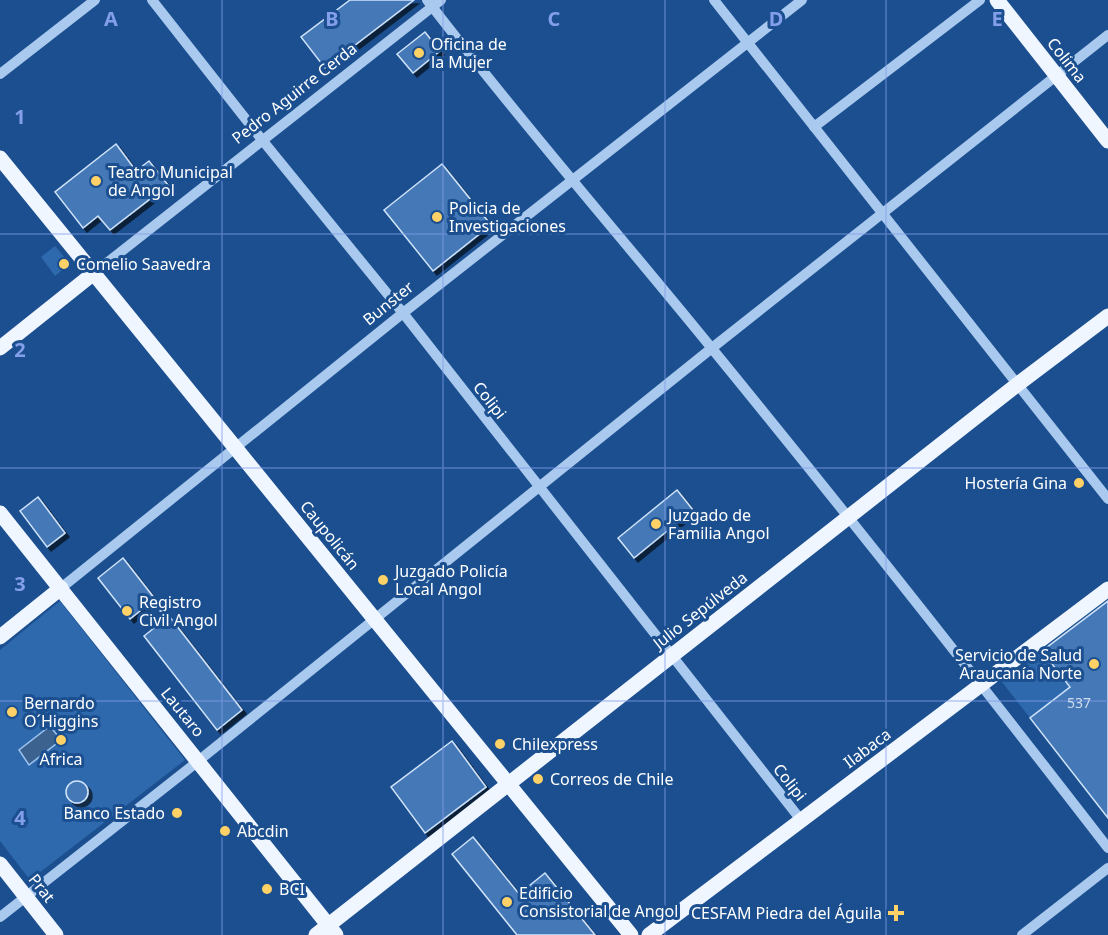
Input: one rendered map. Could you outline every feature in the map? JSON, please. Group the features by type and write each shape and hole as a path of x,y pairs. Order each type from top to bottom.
{"main road":[{"name":"Colima","path":"997,0 1108,141"},
{"name":"Caupolicán","path":"0,158 631,935"},
{"name":"Pedro Aguirre Cerda","path":"0,348 94,273"},
{"name":"Julio Sepúlveda","path":"316,935 332,930 508,784 671,655 1108,316"},
{"name":"Lautaro","path":"0,513 332,930"},
{"name":"Bunster","path":"0,637 61,588"},
{"name":"Ilabaca","path":"648,935 1108,589"},
{"name":"Prat","path":"0,864 56,935"}],"street":[{"path":"0,74 95,0"},
{"name":"Colipi","path":"152,0 263,141 404,313 801,820"},
{"path":"714,0 1108,499"},
{"name":"Bunster","path":"61,588 404,313 802,0"},
{"path":"814,127 980,0"},
{"path":"433,2 572,181 712,348 849,518 1108,848"},
{"name":"Pedro Aguirre Cerda","path":"94,273 263,141 433,2"},
{"path":"0,917 1108,35"},
{"path":"1022,935 1108,868"}],"shaded area":[{"path":"55,246 70,264 55,276 41,257"},
{"path":"60,601 185,760 30,880 0,841 0,650"},
{"path":"1042,651 1070,687 1030,718 1002,682"},
{"path":"50,726 61,740 29,765 19,750"}],"building":[{"path":"350,0 414,0 325,68 301,37"},
{"name":"Oficina de la Mujer","path":"425,32 440,51 413,73 397,54"},
{"path":"116,144 136,171 149,161 168,185 110,230 98,216 83,228 55,192"},
{"name":"Policia de Investigaciones","path":"442,164 491,225 433,271 384,210"},
{"name":"Juzgado de Familia Angol","path":"677,490 693,510 634,558 618,538"},
{"path":"38,497 65,533 47,547 20,511"},
{"path":"123,558 155,599 130,619 98,578"},
{"path":"1108,601 1108,818 1030,718 1070,687 1042,651"},
{"path":"169,616 242,710 217,730 144,636"},
{"path":"452,741 486,787 425,833 391,787"},
{"path":"73,781 81,781 88,788 88,796 81,803 73,803 66,796 66,788"},
{"name":"Edificio Consistorial de Angol","path":"473,837 519,894 545,873 595,935 517,935 452,854"}],"place":[{"name":"Oficina de la Mujer","path":"419,53"},
{"name":"Teatro Municipal de Angol","path":"96,181"},
{"name":"Policia de Investigaciones","path":"437,217"},
{"name":"Comelio Saavedra","path":"64,264"},
{"name":"Hostería Gina","path":"1079,483"},
{"name":"Juzgado de Familia Angol","path":"656,524"},
{"name":"Juzgado Policía Local Angol","path":"383,580"},
{"name":"Registro Civil Angol","path":"127,611"},
{"name":"Servicio de Salud Araucanía Norte","path":"1094,664"},
{"name":"Bernardo O´Higgins","path":"12,712"},
{"name":"Africa","path":"61,740"},
{"name":"Chilexpress","path":"500,744"},
{"name":"Correos de Chile","path":"538,779"},
{"name":"Banco Estado","path":"177,813"},
{"name":"Abcdin","path":"225,831"},
{"name":"BCI","path":"267,889"},
{"name":"Edificio Consistorial de Angol","path":"507,902"},
{"name":"CESFAM Piedra del Águila","path":"896,913"}]}
